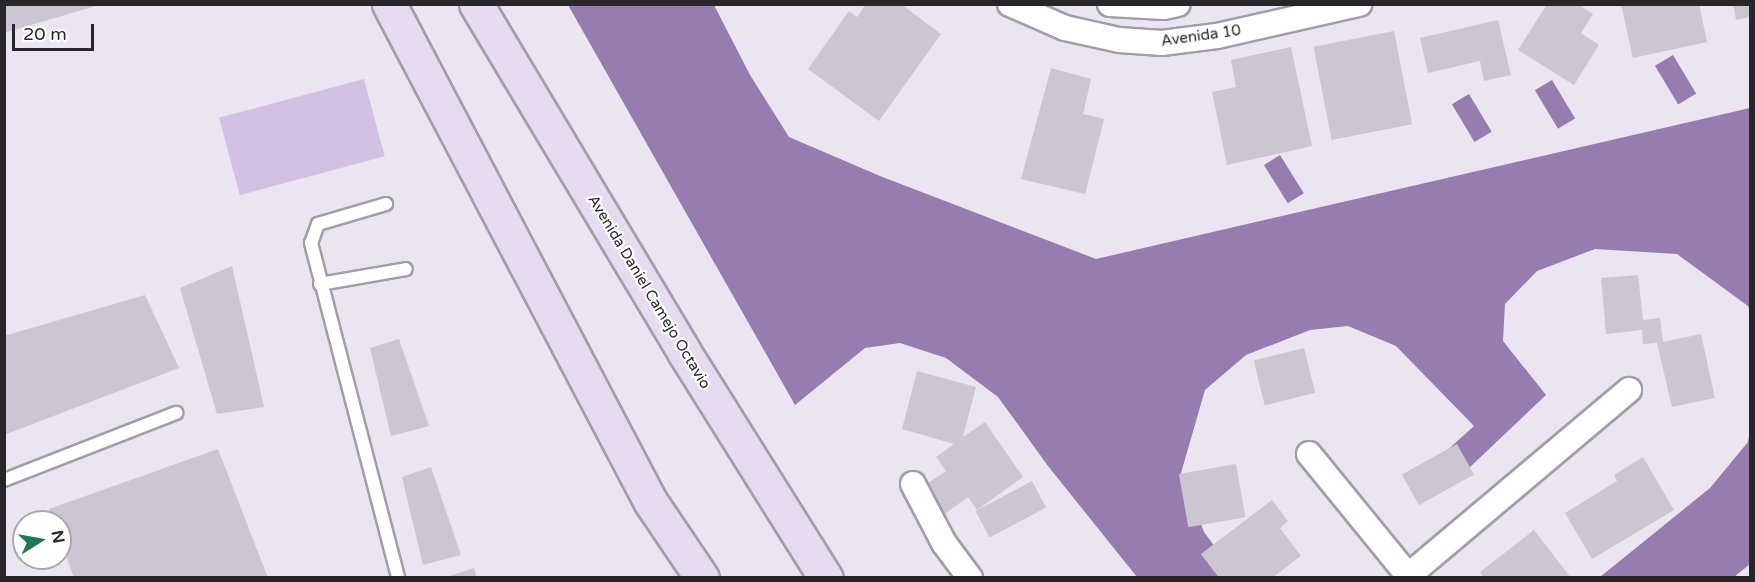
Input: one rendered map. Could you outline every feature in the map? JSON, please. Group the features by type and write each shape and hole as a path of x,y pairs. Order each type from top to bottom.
{"main road":[{"path":"389,4 633,470 650,501 702,578"},
{"name":"Avenida Daniel Camejo Octavio","path":"476,4 684,352 826,578"}],"street":[{"name":"Avenida 10","path":"1010,4 1065,28 1119,40 1162,43 1217,36 1302,11 1359,4"},
{"path":"1110,4 1164,7 1178,4"},
{"path":"1309,454 1409,577 1629,390"},
{"path":"913,484 944,543 970,578"}],"lane":[{"path":"386,204 318,224 311,237 311,243 398,578"},
{"path":"320,284 406,269"},
{"path":"4,480 176,413"},
{"path":"678,543 687,578"}],"shaded area":[{"path":"568,5 714,5 750,75 789,137 880,176 1096,259 1750,108 1750,312 1748,306 1677,254 1595,249 1537,271 1505,304 1503,341 1546,395 1450,486 1431,465 1474,426 1396,346 1348,326 1310,330 1246,355 1205,390 1181,473 1204,532 1237,577 1137,577 1048,466 998,397 946,358 900,343 865,348 795,405"},
{"path":"1673,55 1696,94 1678,104 1655,66"},
{"path":"364,79 385,156 240,195 219,118"},
{"path":"1552,80 1575,119 1558,129 1535,90"},
{"path":"1469,94 1492,132 1475,142 1452,104"},
{"path":"1280,155 1304,193 1288,203 1264,165"},
{"path":"1750,430 1750,564 1734,577 1600,577 1710,488 1748,442"}],"building":[{"path":"4,4 99,4 99,5 4,33"},
{"path":"866,4 901,4 941,34 879,121 808,69 849,11 857,17"},
{"path":"1547,4 1578,4 1593,14 1581,33 1599,45 1574,85 1518,50"},
{"path":"1621,4 1699,4 1707,42 1633,58"},
{"path":"1733,4 1750,4 1750,17 1736,20"},
{"path":"1498,20 1511,75 1484,81 1480,61 1428,73 1420,38"},
{"path":"1394,31 1412,124 1332,140 1314,47"},
{"path":"1291,47 1312,146 1227,165 1212,92 1236,87 1231,60"},
{"path":"1051,68 1091,79 1083,114 1104,119 1085,194 1021,179"},
{"path":"232,266 264,407 217,414 180,288"},
{"path":"1638,275 1643,320 1660,318 1663,342 1701,334 1715,398 1672,407 1657,343 1643,344 1642,330 1606,334 1601,278"},
{"path":"145,295 179,368 4,435 4,336"},
{"path":"399,339 429,426 391,436 370,348"},
{"path":"1304,348 1315,393 1265,405 1254,361"},
{"path":"917,371 976,387 963,437 985,422 1023,477 977,510 968,497 942,516 921,488 946,471 936,457 954,444 902,429"},
{"path":"1457,444 1474,475 1419,505 1402,475"},
{"path":"218,449 268,578 74,578 71,570 72,510 49,509"},
{"path":"1643,457 1674,510 1592,559 1565,513 1617,481 1614,475"},
{"path":"1236,464 1245,517 1188,527 1179,474"},
{"path":"431,467 461,555 423,565 402,477"},
{"path":"1032,481 1046,507 990,538 975,511"},
{"path":"1272,500 1288,521 1280,528 1301,556 1272,578 1219,578 1201,554"},
{"path":"1534,530 1571,578 1484,578 1480,572"},
{"path":"474,568 477,578 446,578 446,577"}]}
